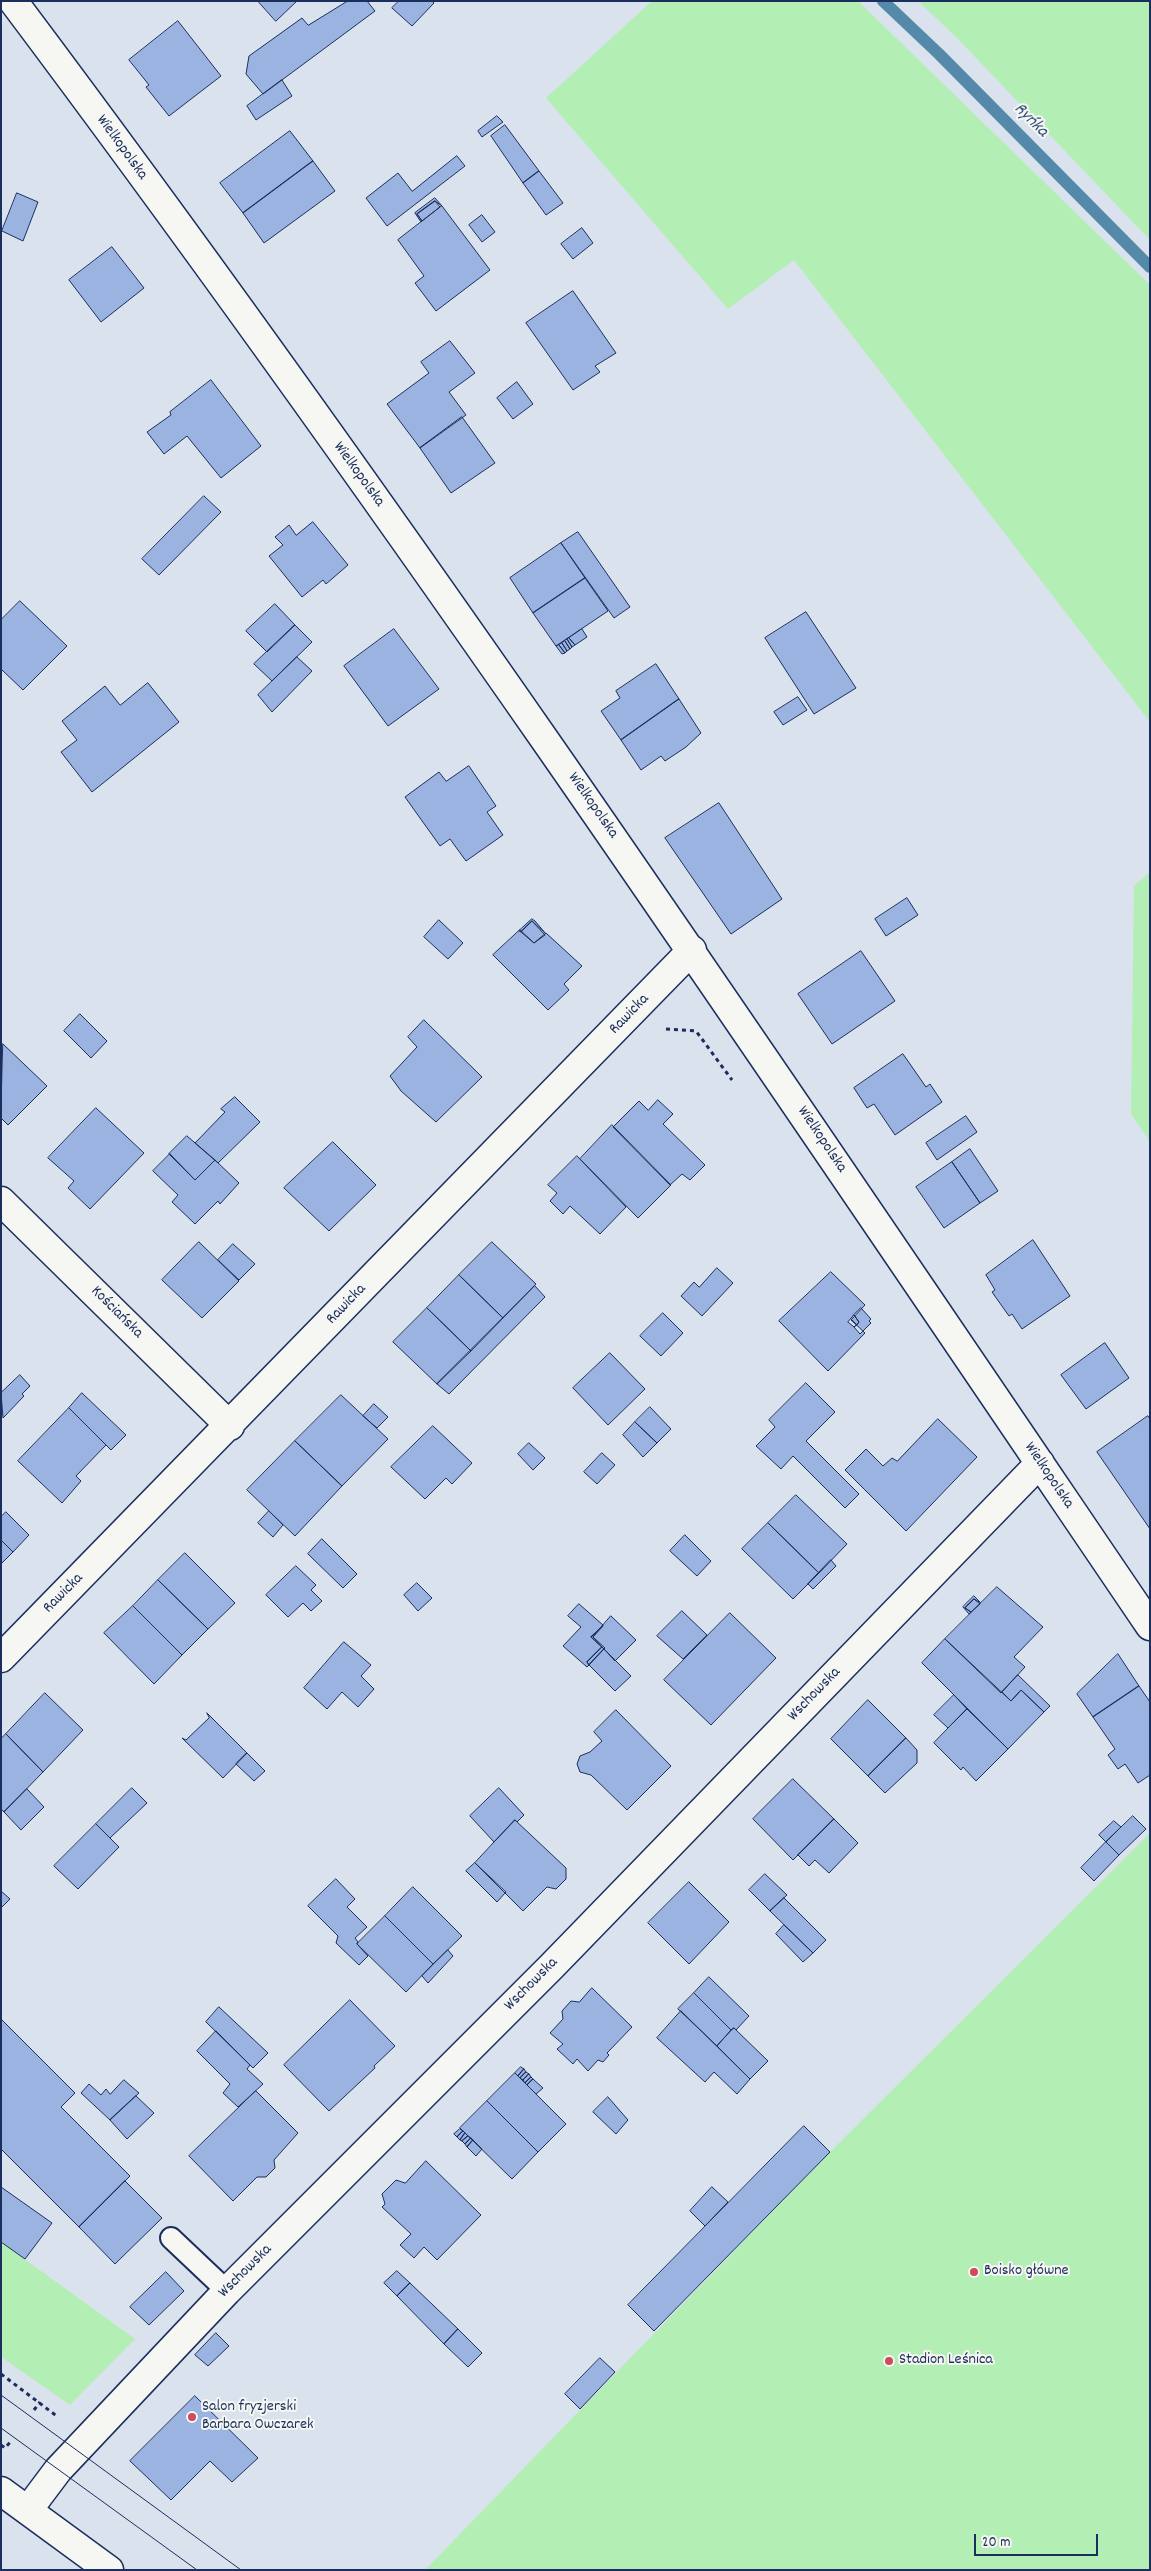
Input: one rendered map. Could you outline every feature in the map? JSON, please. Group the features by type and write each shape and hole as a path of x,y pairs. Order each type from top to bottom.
{"street":[{"name":"Wielkopolska","path":"14,1 230,296 483,648 692,950 1150,1626"},
{"name":"Rawicka","path":"1,1658 230,1426 692,950"},
{"name":"Kościańska","path":"1,1201 230,1426"},
{"name":"Wschowska","path":"28,2510 58,2470 227,2291 552,1966 1040,1463"},
{"path":"1,2491 109,2570"}],"lane":[{"path":"171,2238 227,2291"}],"path":[{"path":"661,1029 696,1031 712,1052"},
{"path":"1,2374 40,2402 34,2410"},
{"path":"1,2445 5,2448 12,2440"}],"green space":[{"path":"652,1 858,1 1150,285 1150,722 794,260 728,309 546,98"},
{"path":"918,1 1150,1 1150,240 957,38"},
{"path":"1150,872 1150,1142 1131,1114 1134,886"},
{"name":"Stadion Leśnica","path":"1150,1833 1150,2570 425,2570 830,2152"},
{"path":"1,2242 135,2339 70,2405 1,2357"}],"building":[{"path":"258,1 297,1 276,21"},
{"path":"348,1 367,1 375,11 263,94 246,74 249,56 302,18 308,25"},
{"path":"399,1 432,1 434,3 412,26 392,8"},
{"path":"178,21 221,76 169,116 146,87 149,85 129,60"},
{"path":"282,80 292,96 256,120 247,106"},
{"path":"497,116 503,122 482,137 478,131"},
{"path":"505,125 539,171 523,183 491,136"},
{"path":"290,131 313,161 243,213 220,183"},
{"path":"457,156 465,166 387,226 366,198 398,173 412,191"},
{"path":"313,161 335,191 264,243 243,213"},
{"path":"539,171 563,203 546,215 523,183"},
{"path":"17,193 38,202 23,241 2,231"},
{"path":"435,198 442,206 435,201 417,214 421,222 415,213"},
{"path":"435,201 440,207 422,221 417,214"},
{"path":"442,206 490,270 436,311 415,283 424,276 398,240"},
{"path":"482,215 495,232 482,242 469,225"},
{"path":"582,228 593,243 573,259 561,244"},
{"path":"112,247 144,288 101,322 69,280"},
{"path":"573,291 616,353 595,366 600,372 573,390 526,323"},
{"path":"450,341 475,373 449,392 466,415 420,448 387,404 429,373 421,362"},
{"path":"211,380 261,446 221,478 187,436 164,454 147,432 171,415 170,412"},
{"path":"517,382 533,404 513,419 497,398"},
{"path":"462,417 495,463 451,493 420,448"},
{"path":"204,496 221,512 159,575 142,559"},
{"path":"313,522 348,565 326,584 323,580 302,597 269,556 283,545 275,537 289,525 296,535"},
{"path":"578,532 630,607 614,618 561,543"},
{"path":"561,543 585,578 533,613 510,578"},
{"path":"585,578 608,611 556,646 533,613"},
{"path":"20,601 67,646 23,690 1,669 1,620"},
{"path":"275,604 295,625 267,652 246,631"},
{"path":"806,612 856,688 814,714 765,638"},
{"path":"295,625 312,642 272,681 254,664"},
{"path":"394,629 439,689 388,726 344,666"},
{"path":"582,629 587,637 575,645 569,638"},
{"path":"569,638 575,645 572,647 567,639"},
{"path":"567,639 572,647 570,649 565,641"},
{"path":"565,641 570,649 567,651 562,643"},
{"path":"562,643 567,651 565,653 559,645"},
{"path":"559,645 565,653 562,654 556,646"},
{"path":"297,657 312,671 272,712 258,695"},
{"path":"656,664 679,699 621,740 601,711 620,698 616,691"},
{"path":"148,683 179,722 92,792 61,752 77,740 62,721 105,686 120,705"},
{"path":"798,697 807,710 783,725 774,712"},
{"path":"679,699 701,733 686,747 665,761 661,756 641,770 621,740"},
{"path":"469,766 496,806 487,812 503,835 466,861 450,839 440,846 405,797 439,772 446,781"},
{"path":"719,803 782,899 731,934 665,838"},
{"path":"907,898 918,915 886,936 875,919"},
{"path":"532,919 546,934 532,921 521,932 519,931"},
{"path":"439,920 463,943 448,959 424,937"},
{"path":"532,921 545,935 534,943 521,932"},
{"path":"520,930 534,943 546,933 582,966 564,984 569,990 548,1010 493,955"},
{"path":"861,951 895,1001 832,1044 798,994"},
{"path":"80,1014 107,1041 91,1058 64,1031"},
{"path":"424,1020 482,1077 436,1122 401,1091 390,1076 417,1047 408,1037"},
{"path":"3,1044 47,1086 8,1125 1,1118"},
{"path":"903,1054 926,1087 930,1084 942,1102 895,1135 874,1104 867,1108 854,1088"},
{"path":"235,1097 260,1122 218,1163 195,1143 225,1112 221,1109"},
{"path":"658,1100 673,1114 663,1124 705,1165 690,1180 682,1174 670,1185 613,1127 639,1101 648,1110"},
{"path":"96,1108 144,1153 90,1209 68,1188 74,1181 48,1158"},
{"path":"966,1116 977,1132 937,1160 926,1143"},
{"path":"612,1125 671,1185 638,1218 580,1159"},
{"path":"187,1136 215,1160 195,1180 169,1154"},
{"path":"333,1142 376,1185 329,1231 284,1188"},
{"path":"970,1149 998,1191 980,1203 952,1162"},
{"path":"170,1154 195,1180 215,1160 239,1183 220,1204 218,1201 195,1224 172,1202 178,1195 153,1171"},
{"path":"577,1156 626,1207 600,1234 570,1206 563,1214 550,1201 557,1193 548,1185"},
{"path":"952,1162 980,1203 944,1228 916,1187"},
{"path":"1033,1240 1070,1296 1022,1329 1012,1314 1009,1316 992,1292 995,1290 986,1275"},
{"path":"199,1242 239,1281 202,1318 162,1280"},
{"path":"492,1242 536,1284 503,1318 459,1275"},
{"path":"233,1244 255,1264 239,1280 218,1260"},
{"path":"717,1268 733,1283 702,1316 681,1296 694,1282 699,1287"},
{"path":"831,1272 865,1305 851,1320 865,1333 828,1371 779,1321"},
{"path":"459,1275 503,1318 471,1351 427,1308"},
{"path":"535,1286 545,1297 449,1394 437,1384"},
{"path":"427,1308 471,1351 437,1384 393,1342"},
{"path":"861,1308 871,1319 869,1321 871,1323 860,1334 854,1327 859,1322 854,1315"},
{"path":"663,1313 683,1333 661,1356 640,1336"},
{"path":"854,1315 859,1322 857,1325 851,1319"},
{"path":"851,1319 857,1325 854,1327 848,1322"},
{"path":"1105,1343 1129,1378 1086,1409 1061,1375"},
{"path":"610,1353 645,1389 608,1425 573,1388"},
{"path":"20,1375 30,1386 22,1394 24,1396 3,1418 1,1393"},
{"path":"806,1383 835,1412 806,1441 859,1494 845,1508 793,1456 781,1469 756,1446 775,1427 769,1420"},
{"path":"82,1393 126,1435 111,1450 69,1408"},
{"path":"341,1395 388,1439 342,1486 295,1441"},
{"path":"374,1404 388,1417 377,1428 363,1416"},
{"path":"650,1407 671,1429 657,1443 635,1422"},
{"path":"69,1408 106,1445 76,1476 81,1481 62,1503 18,1461"},
{"path":"1148,1416 1150,1419 1150,1529 1097,1452"},
{"path":"938,1419 977,1457 906,1531 845,1470 866,1449 883,1466 892,1458 897,1461"},
{"path":"635,1422 657,1443 643,1457 623,1435"},
{"path":"433,1426 472,1463 452,1484 446,1478 425,1499 391,1467"},
{"path":"295,1441 342,1486 295,1536 247,1490"},
{"path":"529,1443 545,1458 533,1470 518,1454"},
{"path":"602,1453 615,1465 597,1484 584,1472"},
{"path":"796,1495 847,1544 819,1573 768,1523"},
{"path":"269,1511 283,1525 273,1537 258,1523"},
{"path":"6,1512 29,1535 13,1552 1,1540 1,1517"},
{"path":"768,1523 819,1573 793,1599 742,1549"},
{"path":"685,1535 711,1561 697,1576 670,1551"},
{"path":"322,1539 357,1574 343,1588 308,1554"},
{"path":"1,1540 13,1552 1,1564"},
{"path":"185,1553 235,1603 208,1629 158,1580"},
{"path":"831,1560 836,1566 813,1589 808,1584"},
{"path":"296,1566 316,1585 311,1590 322,1601 311,1611 303,1603 288,1617 266,1595"},
{"path":"158,1580 208,1629 182,1655 133,1606"},
{"path":"417,1583 432,1598 418,1611 404,1595"},
{"path":"997,1587 1043,1627 1014,1657 1025,1667 1001,1693 945,1639"},
{"path":"974,1596 981,1603 974,1599 965,1608 971,1612 969,1614 963,1607"},
{"path":"974,1599 980,1604 971,1612 965,1608"},
{"path":"579,1604 603,1625 591,1637 602,1647 587,1662 589,1665 587,1667 563,1646 581,1627 568,1616"},
{"path":"133,1606 182,1655 154,1684 104,1633"},
{"path":"682,1611 707,1635 683,1659 657,1636"},
{"path":"730,1613 776,1658 711,1725 664,1680"},
{"path":"611,1616 636,1640 615,1661 593,1637"},
{"path":"603,1626 593,1637 604,1649 591,1637"},
{"path":"945,1639 1011,1701 1021,1690 1044,1712 1008,1749 922,1663"},
{"path":"344,1642 371,1665 361,1676 374,1689 358,1707 342,1692 327,1709 304,1688"},
{"path":"602,1647 604,1649 589,1665 587,1662"},
{"path":"604,1649 631,1676 615,1691 589,1665"},
{"path":"1118,1654 1139,1686 1093,1717 1077,1694"},
{"path":"1018,1675 1050,1706 1044,1712 1021,1690 1011,1701 1002,1692"},
{"path":"1139,1686 1150,1702 1150,1775 1138,1783 1125,1764 1118,1769 1108,1755 1115,1749 1093,1717"},
{"path":"45,1693 83,1730 43,1772 6,1734"},
{"path":"954,1695 967,1709 948,1728 934,1715"},
{"path":"868,1700 906,1738 868,1776 831,1739"},
{"path":"967,1709 1008,1749 976,1781 963,1767 961,1770 934,1743"},
{"path":"616,1710 671,1766 627,1810 591,1775 580,1772 577,1764 580,1756 590,1752 602,1741 594,1732"},
{"path":"207,1713 247,1753 223,1778 182,1738 186,1740 209,1718"},
{"path":"6,1734 43,1772 4,1812 1,1809 1,1739"},
{"path":"906,1738 917,1750 917,1763 885,1793 868,1776"},
{"path":"247,1753 265,1771 254,1781 236,1764"},
{"path":"793,1779 834,1819 793,1860 753,1819"},
{"path":"132,1788 147,1803 110,1838 96,1824"},
{"path":"499,1788 524,1815 517,1822 515,1820 494,1842 470,1816"},
{"path":"27,1789 44,1807 21,1830 4,1812"},
{"path":"1133,1816 1146,1829 1119,1855 1106,1842"},
{"path":"834,1819 858,1843 829,1873 815,1860 809,1866 798,1855"},
{"path":"515,1820 566,1868 566,1879 556,1889 547,1887 523,1911 475,1863"},
{"path":"1114,1821 1121,1827 1106,1842 1099,1835"},
{"path":"96,1824 119,1847 78,1889 54,1866"},
{"path":"1106,1842 1119,1855 1094,1881 1081,1868"},
{"path":"475,1863 506,1892 497,1902 466,1871"},
{"path":"765,1874 787,1895 770,1911 749,1890"},
{"path":"336,1879 355,1899 347,1907 367,1927 355,1938 358,1942 357,1944 368,1956 359,1965 336,1943 338,1936 308,1906"},
{"path":"689,1882 729,1922 689,1964 648,1923"},
{"path":"413,1887 462,1936 433,1964 385,1916"},
{"path":"1,1891 10,1899 1,1908"},
{"path":"784,1898 826,1940 813,1953 770,1911"},
{"path":"385,1916 433,1964 406,1992 357,1944"},
{"path":"784,1925 813,1953 803,1962 776,1934"},
{"path":"448,1950 453,1956 428,1983 422,1976"},
{"path":"709,1977 749,2016 736,2030 734,2028 731,2030 694,1993"},
{"path":"592,1988 632,2027 607,2053 609,2055 603,2062 598,2060 588,2071 577,2059 573,2064 557,2049 563,2044 550,2033 563,2019 562,2011 571,2001 579,2002"},
{"path":"694,1993 731,2030 717,2046 678,2009"},
{"path":"350,2000 395,2046 374,2066 375,2068 329,2111 284,2065"},
{"path":"219,2007 268,2053 253,2068 206,2022"},
{"path":"681,2011 750,2079 737,2094 714,2072 705,2082 657,2038"},
{"path":"1,2019 75,2093 61,2107 130,2176 79,2227 1,2149"},
{"path":"734,2028 768,2061 750,2079 717,2046"},
{"path":"216,2031 250,2065 247,2069 263,2084 238,2107 223,2093 230,2084 197,2051"},
{"path":"521,2067 524,2069 518,2076 515,2073"},
{"path":"524,2069 526,2072 520,2078 518,2076"},
{"path":"526,2072 529,2074 523,2080 520,2078"},
{"path":"515,2073 566,2124 538,2152 487,2101"},
{"path":"529,2074 531,2077 525,2083 523,2080"},
{"path":"531,2077 533,2079 527,2085 525,2083"},
{"path":"533,2079 543,2088 536,2094 527,2085"},
{"path":"124,2080 139,2093 110,2120 81,2093 89,2084 101,2095 106,2089 110,2094"},
{"path":"256,2091 298,2133 274,2160 275,2168 266,2177 257,2177 233,2201 189,2156"},
{"path":"136,2096 154,2113 127,2139 110,2120"},
{"path":"608,2097 628,2120 616,2134 593,2112"},
{"path":"487,2101 538,2152 512,2179 460,2128"},
{"path":"804,2126 830,2152 654,2331 628,2305"},
{"path":"460,2129 463,2131 457,2137 454,2134"},
{"path":"463,2131 465,2133 460,2140 457,2137"},
{"path":"465,2133 468,2136 462,2141 460,2140"},
{"path":"468,2136 471,2138 465,2144 462,2141"},
{"path":"471,2138 473,2140 467,2147 465,2144"},
{"path":"473,2140 482,2149 476,2156 467,2147"},
{"path":"426,2161 481,2215 437,2260 424,2247 414,2258 400,2245 411,2234 382,2207 385,2204 382,2194 396,2180 405,2183"},
{"path":"125,2181 162,2218 115,2264 79,2227"},
{"path":"1,2187 52,2223 25,2259 1,2242"},
{"path":"712,2187 728,2202 705,2226 690,2211"},
{"path":"397,2271 410,2283 397,2296 384,2283"},
{"path":"166,2272 184,2291 149,2325 130,2307"},
{"path":"410,2283 458,2329 444,2344 397,2296"},
{"path":"458,2329 482,2353 468,2367 444,2344"},
{"path":"216,2333 229,2346 208,2366 195,2355"},
{"path":"600,2358 615,2372 580,2409 565,2394"},
{"path":"195,2396 258,2458 232,2482 210,2461 171,2500 130,2461"}],"waterway":[{"name":"Ryńka","path":"883,1 939,54 1150,267"}],"tram line":[{"path":"1,2395 241,2570"},
{"path":"1,2428 197,2570"}],"place":[{"name":"Boisko główne","path":"974,2272"},
{"name":"Stadion Leśnica","path":"889,2361"},
{"name":"Salon fryzjerski Barbara Owczarek","path":"192,2417"}]}
